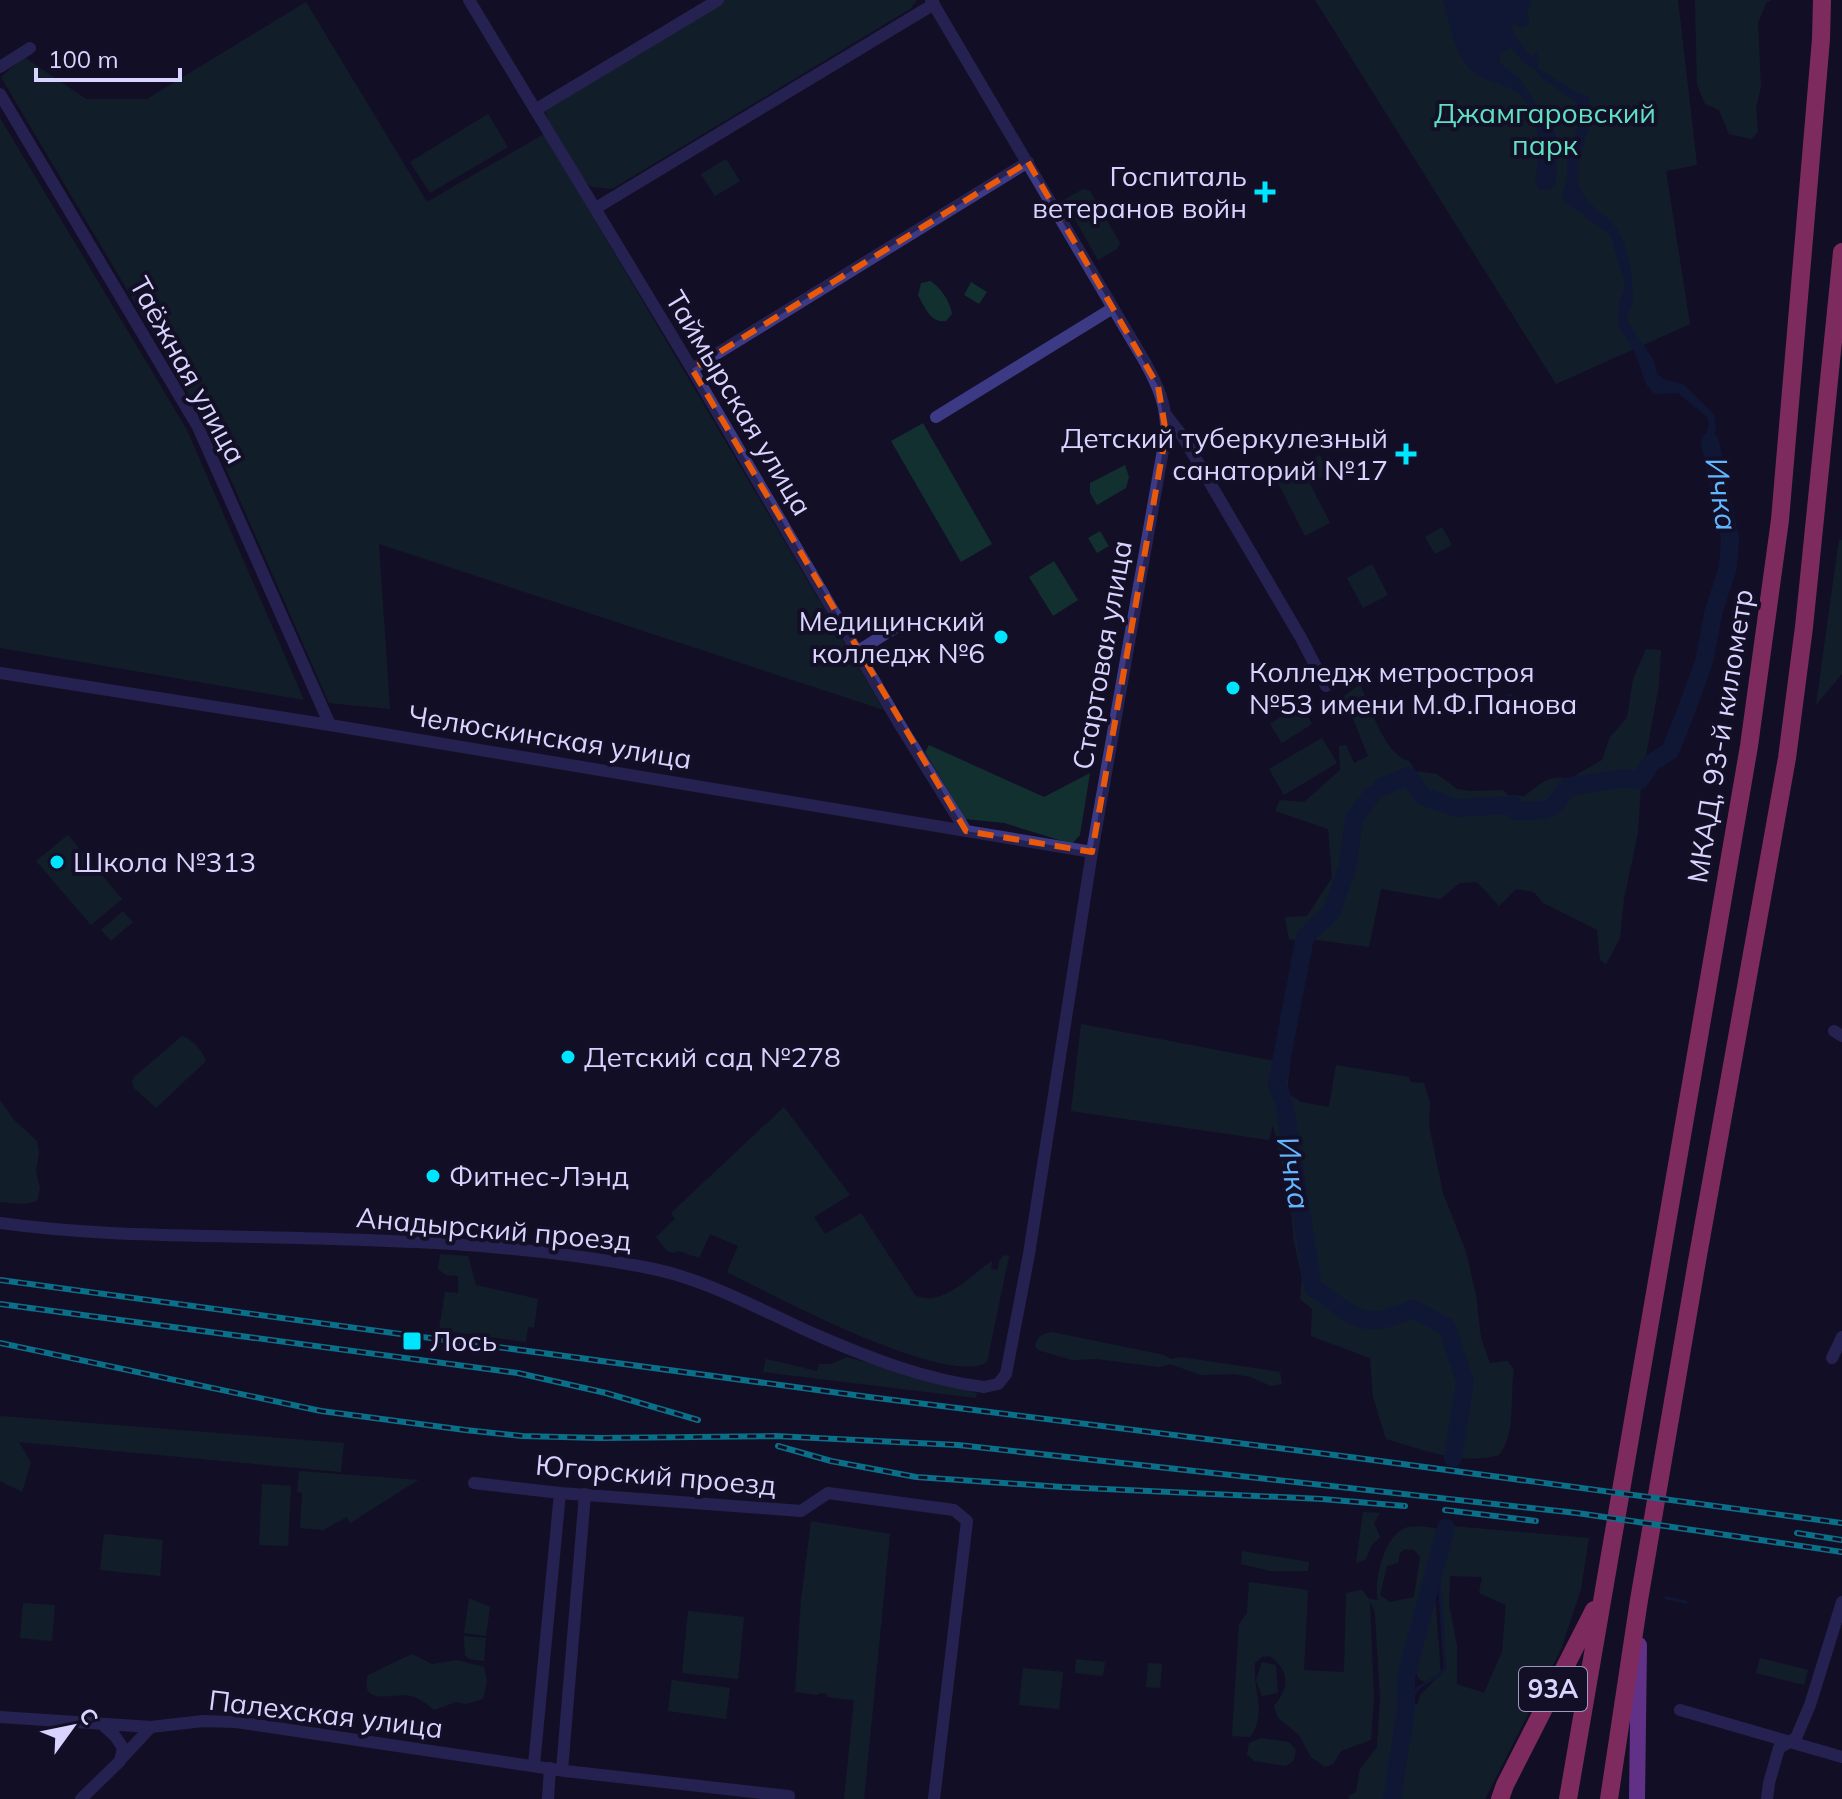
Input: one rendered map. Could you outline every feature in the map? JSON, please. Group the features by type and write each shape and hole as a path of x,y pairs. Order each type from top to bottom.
{"highway":[{"name":"МКАД, 93-й километр","path":"1568,1799 1738,823 1767,622 1790,415 1822,0"},
{"path":"1609,1799 1639,1600 1787,758 1807,598 1842,252"},
{"name":"93A","path":"1500,1794 1602,1593"}],"main road":[{"path":"1637,1799 1639,1600"}],"street":[{"name":"Таймырская улица","path":"469,0 966,831"},
{"path":"535,110 718,0"},
{"path":"596,208 933,2"},
{"name":"Стартовая улица","path":"933,2 1158,386 1166,415 1163,450 1092,852 1029,1254 1006,1374"},
{"path":"0,67 30,48"},
{"name":"Таёжная улица","path":"0,94 198,427 330,725"},
{"path":"692,369 1028,162"},
{"path":"936,417 1113,308"},
{"path":"1166,415 1183,437 1326,686"},
{"path":"858,651 906,621"},
{"name":"Челюскинская улица","path":"0,673 1092,852"},
{"name":"Анадырский проезд","path":"0,1223 85,1233 457,1244 612,1262 701,1281 813,1333 903,1369 984,1387 998,1384 1006,1374"},
{"path":"1832,1358 1842,1337"},
{"name":"Югорский проезд","path":"474,1483 560,1493 801,1511 828,1493 954,1510 967,1521 934,1799"},
{"path":"534,1765 560,1493"},
{"path":"548,1799 556,1769 585,1494"},
{"path":"1767,1799 1779,1748 1796,1738 1810,1705 1842,1602"},
{"path":"1680,1710 1842,1757"},
{"name":"Палехская улица","path":"0,1717 151,1727 203,1721 236,1722 556,1769 789,1796"},
{"path":"102,1724 123,1748 120,1761"},
{"path":"81,1799 151,1727"}],"highlighted area":[{"path":"1028,162 1158,386 1166,433 1092,852 966,831 692,369"}],"green space":[{"path":"723,0 917,0 910,9 612,189 592,187 586,183 548,119 547,106"},
{"name":"Джамгаровский парк","path":"1315,0 1678,0 1697,165 1666,171 1690,324 1556,384"},
{"path":"1695,0 1771,0 1766,3 1758,23 1761,87 1756,107 1758,132 1751,139 1729,134 1719,110 1705,104 1697,84"},
{"path":"306,2 427,202 544,134 884,710 379,544 390,709 329,703 206,423 1,77 24,57 86,99 147,99"},
{"path":"488,114 508,147 430,193 410,162"},
{"path":"0,118 187,430 304,700 0,648"},
{"path":"726,159 740,181 715,196 701,174"},
{"path":"1083,189 1090,191 1120,243 1117,249 1098,260 1064,200"},
{"path":"930,281 950,305 952,314 946,321 932,317 918,295 921,283"},
{"path":"971,282 987,292 979,304 964,295"},
{"path":"923,423 992,544 961,562 891,441"},
{"path":"1320,455 1329,474 1317,479 1308,461"},
{"path":"1300,464 1330,523 1305,536 1275,477"},
{"path":"1125,465 1129,477 1126,488 1097,505 1090,493 1090,483"},
{"path":"1442,527 1452,545 1435,554 1425,537"},
{"path":"1100,531 1109,546 1097,553 1088,538"},
{"path":"1839,539 1842,540 1842,674 1816,705"},
{"path":"1054,561 1078,600 1053,616 1029,577"},
{"path":"1372,564 1388,595 1363,608 1347,578"},
{"path":"1646,649 1661,650 1659,684 1641,784 1638,832 1624,899 1620,938 1606,964 1600,960 1597,930 1543,903 1534,892 1516,889 1499,906 1477,882 1460,883 1440,899 1381,889 1369,947 1310,939 1293,1032 1287,1093 1301,1102 1329,1107 1336,1065 1409,1077 1410,1082 1424,1083 1430,1103 1429,1126 1443,1193 1466,1252 1476,1295 1481,1338 1490,1363 1508,1361 1514,1370 1510,1425 1505,1446 1499,1455 1471,1459 1386,1439 1373,1397 1370,1358 1311,1336 1312,1309 1300,1299 1302,1278 1294,1242 1290,1199 1273,1125 1269,1140 1071,1111 1081,1024 1280,1062 1303,942 1289,939 1285,917 1307,916 1332,878 1328,829 1275,811 1280,800 1304,802 1340,770 1339,746 1346,745 1354,763 1368,756 1344,696 1360,684 1385,740 1416,771 1437,774 1457,789 1504,790 1507,795 1524,796 1545,781 1569,779 1602,760 1610,737 1627,718 1633,679"},
{"path":"1300,704 1312,724 1282,743 1270,724"},
{"path":"1322,738 1337,763 1284,795 1269,769"},
{"path":"929,745 1044,797 1090,773 1080,835 1072,844 1004,823 965,819 925,752"},
{"path":"68,835 122,899 91,925 36,861"},
{"path":"123,911 133,922 111,941 101,930"},
{"path":"182,1036 197,1046 206,1061 156,1108 134,1088 132,1082"},
{"path":"0,1100 14,1120 37,1141 36,1171 40,1189 37,1201 25,1204 0,1202"},
{"path":"784,1107 850,1195 814,1217 825,1234 861,1213 915,1295 935,1298 945,1294 992,1261 991,1269 998,1270 999,1261 1004,1255 1009,1256 987,1362 966,1366 935,1362 898,1351 818,1317 727,1272 738,1246 710,1234 699,1258 679,1251 667,1251 656,1237 675,1219 671,1213"},
{"path":"440,1254 468,1256 476,1285 538,1299 534,1328 528,1327 526,1342 439,1330 445,1292 458,1293 458,1276 446,1275 438,1269"},
{"path":"1052,1332 1171,1359 1181,1357 1280,1372 1282,1384 1271,1386 1251,1377 1233,1374 1201,1375 1170,1364 1159,1367 1097,1359 1072,1360 1038,1350 1035,1346 1041,1336"},
{"path":"847,1357 977,1393 976,1398 763,1372 766,1359 817,1371 819,1364 831,1364"},
{"path":"0,1416 344,1443 341,1472 19,1442 31,1463 22,1492 0,1481"},
{"path":"299,1471 418,1480 350,1523 347,1517 323,1530 300,1528 302,1493 297,1492"},
{"path":"262,1484 291,1486 288,1546 259,1545"},
{"path":"1363,1512 1380,1513 1374,1523 1380,1537 1371,1546 1366,1559 1356,1563"},
{"path":"811,1521 890,1534 864,1799 844,1799 854,1700 795,1692 801,1600"},
{"path":"1416,1526 1440,1529 1422,1603 1417,1605 1398,1675 1398,1701 1406,1709 1418,1703 1420,1695 1446,1669 1438,1561 1446,1528 1452,1526 1589,1538 1581,1589 1561,1649 1485,1799 1349,1799 1356,1792 1360,1769 1377,1747 1380,1699 1375,1613 1370,1601 1374,1699 1371,1740 1341,1751 1333,1764 1325,1767 1311,1757 1299,1735 1278,1718 1274,1706 1286,1680 1277,1662 1270,1656 1262,1657 1255,1663 1259,1710 1255,1728 1250,1737 1232,1736 1239,1624 1247,1613 1249,1582 1308,1590 1304,1670 1344,1672 1346,1593 1362,1590 1369,1599 1378,1600 1377,1581 1387,1547 1400,1531","holes":["1405,1549 1414,1550 1420,1557 1414,1597 1390,1602 1380,1595 1387,1566 1398,1563 1400,1553","1450,1576 1482,1577 1479,1593 1506,1605 1502,1652 1484,1693 1457,1684 1457,1646 1449,1604"]},
{"path":"104,1534 163,1540 160,1576 100,1570"},
{"path":"1242,1551 1309,1562 1308,1571 1270,1571 1241,1564"},
{"path":"1434,1581 1441,1675 1426,1682 1418,1678 1415,1665"},
{"path":"469,1598 490,1607 486,1636 464,1633"},
{"path":"23,1603 55,1605 52,1641 20,1638"},
{"path":"688,1611 744,1617 738,1679 682,1673"},
{"path":"464,1636 486,1638 484,1661 469,1659 465,1655"},
{"path":"412,1654 432,1664 456,1660 484,1667 487,1682 483,1699 466,1704 456,1702 434,1710 411,1696 380,1696 369,1692 368,1675"},
{"path":"1760,1658 1808,1670 1804,1685 1756,1673"},
{"path":"1076,1659 1105,1662 1103,1676 1075,1673"},
{"path":"1262,1662 1276,1665 1278,1693 1262,1696 1256,1680"},
{"path":"1148,1663 1162,1664 1160,1688 1146,1687"},
{"path":"1023,1668 1063,1672 1059,1709 1019,1705"},
{"path":"672,1680 730,1688 726,1719 668,1711"},
{"path":"1261,1738 1289,1742 1296,1750 1294,1760 1286,1766 1254,1761 1247,1754 1249,1743"}],"water":[{"path":"1443,0 1530,0 1527,10 1530,24 1521,27 1512,24 1513,33 1531,57 1538,50 1538,68 1588,96 1591,116 1578,170 1580,189 1623,239 1633,287 1628,322 1654,361 1657,374 1665,380 1683,384 1714,414 1716,427 1713,439 1717,463 1713,464 1706,435 1707,417 1678,393 1654,394 1646,384 1636,355 1618,325 1619,304 1625,284 1610,235 1561,199 1567,179 1567,155 1579,124 1576,102 1539,76 1511,48 1500,53 1500,63 1519,78 1555,133 1558,146 1556,184 1549,190 1540,190 1535,182 1538,132 1531,109 1514,91 1480,77 1464,62"},
{"path":"1512,694 1516,710 1495,719 1489,702"}],"waterway":[{"name":"Ичка","path":"1381,787 1409,776 1422,796 1456,808 1513,805 1516,811 1541,810 1552,807 1567,787 1623,778 1640,780 1651,763 1670,751 1704,662 1713,614 1728,567 1730,539 1710,442"},
{"name":"Ичка","path":"1372,795 1354,818 1348,865 1332,911 1305,937 1277,1083 1285,1107 1313,1287 1360,1318 1381,1320 1413,1309 1447,1327 1465,1382 1453,1458"},
{"name":"Ичка","path":"1392,1799 1406,1709 1406,1676 1446,1528"},
{"name":"Ичка","path":"1406,1709 1418,1688 1445,1668 1438,1561"},
{"path":"1666,1598 1686,1602"}],"railway":[{"path":"0,1280 1842,1523"},
{"path":"0,1304 518,1373 606,1393 698,1420"},
{"path":"0,1343 321,1411 465,1430 522,1436 775,1436 958,1445 1577,1513 1842,1552"},
{"path":"778,1446 831,1461 916,1477 1405,1506"},
{"path":"1445,1510 1536,1521"},
{"path":"1797,1533 1842,1540"}],"place":[{"name":"Госпиталь ветеранов войн","path":"1265,192"},
{"name":"Детский туберкулезный санаторий №17","path":"1406,454"},
{"name":"Медицинский колледж №6","path":"1001,637"},
{"name":"Колледж метростроя №53 имени М.Ф.Панова","path":"1233,688"},
{"name":"Школа №313","path":"57,862"},
{"name":"Детский сад №278","path":"568,1057"},
{"name":"Фитнес-Лэнд","path":"433,1176"},
{"name":"Лось","path":"412,1341"}]}
